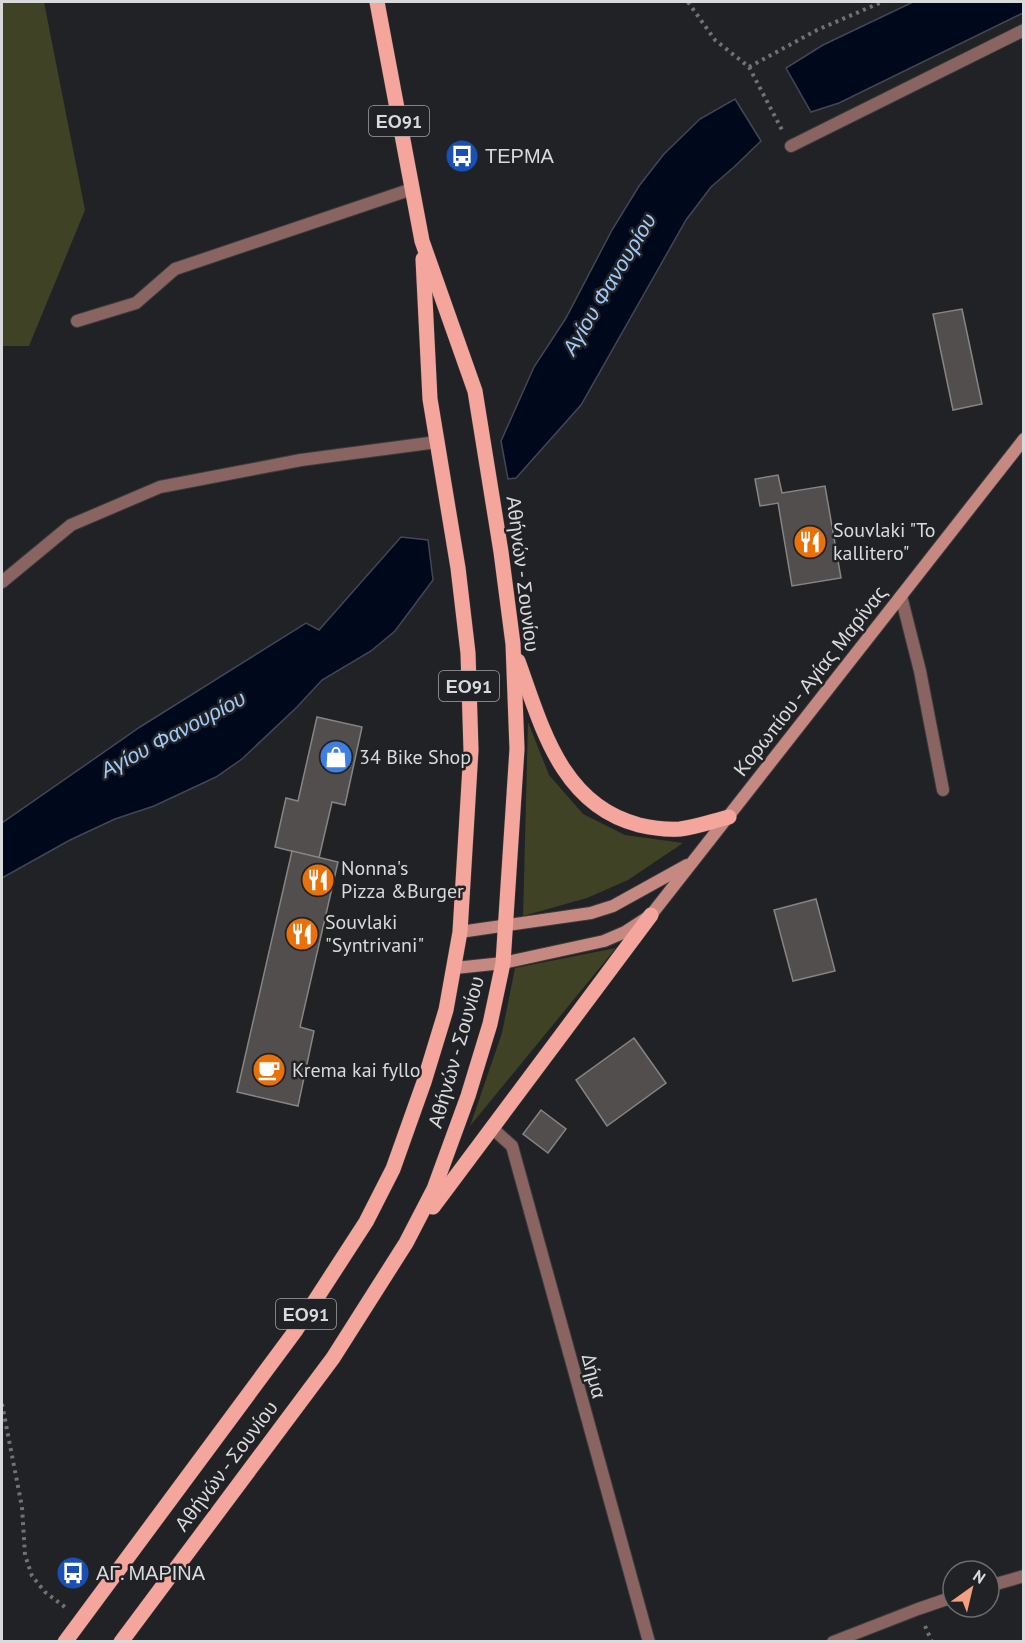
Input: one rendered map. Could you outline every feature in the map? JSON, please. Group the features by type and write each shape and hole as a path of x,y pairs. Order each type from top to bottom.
{"main road":[{"name":"Αθήνών - Σουνίου","path":"65,1641 296,1330 366,1222 393,1169 424,1082 446,1010 455,968 460,932 471,750 468,653 458,568 430,399 422,241 377,2"},
{"name":"Αθήνών - Σουνίου","path":"121,1641 333,1358 406,1243 434,1190 468,1096 490,1024 503,963 517,749 513,644 475,390 422,241"},
{"name":"Κορωπίου - Αγίας Μαρίνας","path":"455,968 503,963 604,941 625,932 651,915 1023,439"},
{"path":"513,644 542,729 560,765 573,783 592,801 618,820 650,827 680,829 729,817"},
{"name":"Κορωπίου - Αγίας Μαρίνας","path":"460,932 591,914 613,906 693,862"},
{"path":"406,1243 651,915"}],"street":[{"path":"791,146 1023,30"},
{"path":"77,321 136,303 175,269 412,189"},
{"path":"2,582 71,525 160,487 301,460 437,442"},
{"path":"902,596 920,671 943,790"},
{"name":"Δήμα","path":"492,1128 512,1146 649,1641"},
{"path":"1001,1582 1023,1576"},
{"path":"834,1641 941,1602"}],"path":[{"path":"688,2 715,40 748,67 791,146"},
{"path":"748,67 818,30 882,2"},
{"path":"2,1404 17,1479 25,1555 32,1576 45,1592 81,1619"}],"green space":[{"path":"2,2 44,2 85,210 29,346 2,346"},
{"path":"528,722 549,775 583,814 625,835 683,843 628,880 587,898 523,916"},
{"path":"616,948 470,1126 502,1033 515,968"}],"water":[{"path":"913,2 1023,2 1023,13 839,103 811,112 786,68 823,45"},
{"name":"Αγίου Φανουρίου","path":"735,99 761,141 711,187 686,220 581,405 516,478 508,479 501,441 534,367 566,318 612,230 639,186 664,154 700,119"},
{"name":"Αγίου Φανουρίου","path":"401,537 428,540 433,580 395,631 371,651 322,680 242,759 216,777 154,806 115,819 70,840 2,878 2,823 140,727 306,623 319,630"}],"building":[{"path":"962,309 982,404 953,410 933,314"},
{"name":"Souvlaki \"To kallitero\"","path":"778,475 782,493 825,486 841,578 792,586 778,503 760,506 755,479"},
{"path":"317,717 362,727 345,805 332,802 319,858 275,847 286,798 298,801"},
{"path":"292,851 338,862 300,1027 314,1031 298,1106 237,1092"},
{"path":"816,899 835,971 793,981 774,910"},
{"path":"634,1038 666,1083 607,1126 576,1080"},
{"path":"541,1110 566,1129 548,1153 523,1134"}],"place":[{"name":"ΤΕΡΜΑ","path":"462,156"},
{"name":"Souvlaki \"To kallitero\"","path":"810,542"},
{"name":"34 Bike Shop","path":"336,757"},
{"name":"Nonna's Pizza &Burger","path":"318,880"},
{"name":"Souvlaki \"Syntrivani\"","path":"302,934"},
{"name":"Krema kai fyllo","path":"269,1070"},
{"name":"ΑΓ. ΜΑΡΙΝΑ","path":"73,1573"}]}
